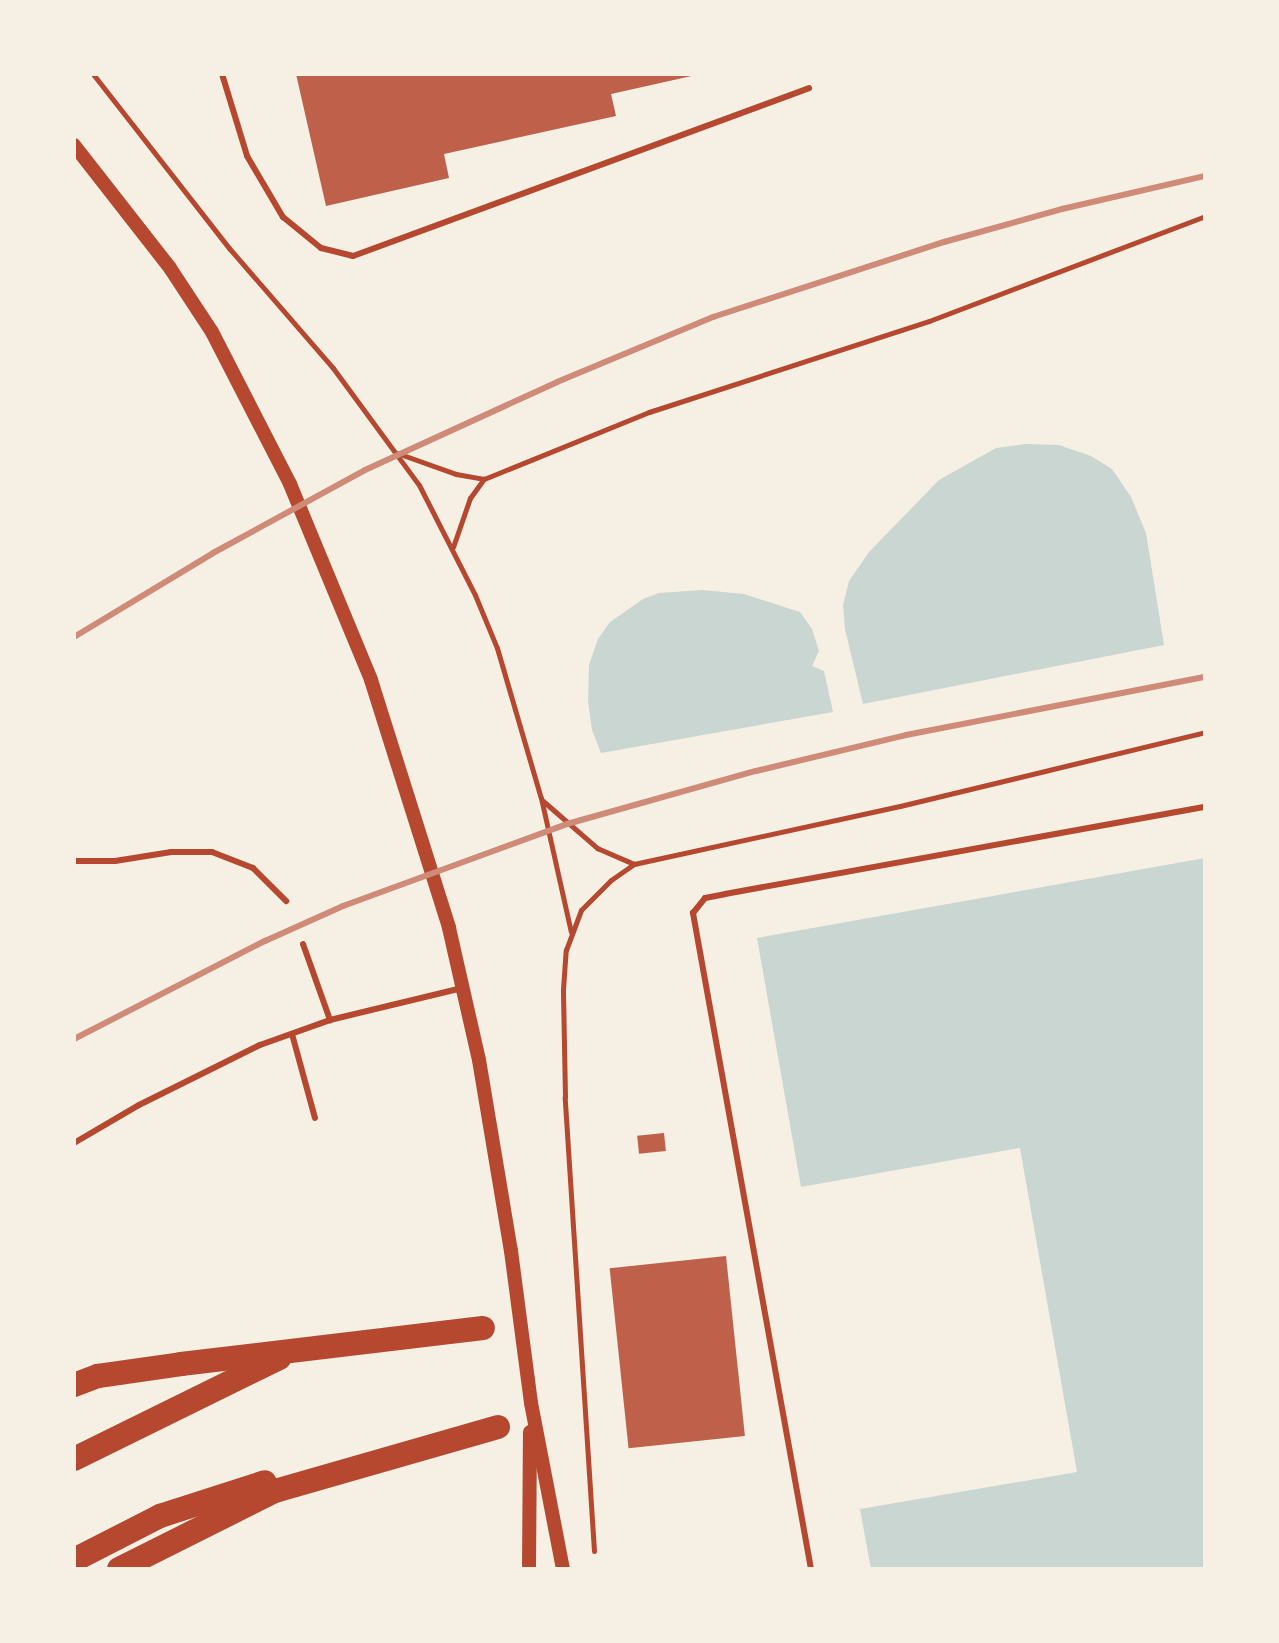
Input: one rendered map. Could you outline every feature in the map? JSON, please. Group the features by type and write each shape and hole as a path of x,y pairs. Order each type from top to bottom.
{"highway":[{"path":"74,1385 98,1376 299,1348 483,1328"},
{"path":"74,1459 299,1348"},
{"path":"119,1569 275,1491 498,1427"},
{"path":"74,1560 160,1516 271,1480 354,1467"}],"street":[{"path":"74,145 170,268 212,332 290,484 371,680 449,928 463,988 496,1154 531,1403 563,1569"},
{"path":"529,1569 531,1403"}],"lane":[{"path":"222,74 247,156 283,217 321,248 353,256 809,88"},
{"path":"811,1569 693,913 705,898 1205,807"},
{"path":"74,861 115,861 171,852 212,852 253,868 286,901"},
{"path":"303,944 330,1020"},
{"path":"74,1143 139,1105 260,1045 330,1020 463,988"},
{"path":"292,1034 315,1118"}],"path":[{"path":"93,74 229,248 341,378 419,485 453,549 497,648 541,798 571,932"},
{"path":"453,549 470,498 484,479 649,412 929,321 1205,216"},
{"path":"395,452 456,474 484,479"},
{"path":"594,1555 565,1097 563,989 571,932 581,910 595,894 634,864 1205,732"},
{"path":"541,798 581,837 615,859 634,864"}],"shaded area":[{"path":"1026,444 1059,445 1091,456 1112,469 1131,497 1146,533 1164,645 863,704 845,629 843,605 849,581 869,552 939,480 996,448"},
{"path":"702,590 744,594 800,612 812,629 819,651 812,666 824,671 833,712 601,753 592,730 588,701 589,665 598,639 610,622 643,599 659,593"},
{"path":"1205,858 1205,1569 871,1569 860,1509 1077,1472 1020,1148 801,1187 757,938"}],"building":[{"path":"296,74 696,75 611,94 616,116 444,154 449,178 326,206"},
{"path":"664,1133 666,1151 639,1154 637,1136"},
{"path":"726,1256 745,1436 629,1448 610,1268"}],"railway":[{"path":"74,637 213,553 365,470 557,382 713,317 944,242 1062,209 1205,176"},
{"path":"74,1039 265,941 343,906 567,824 756,771 906,735 1205,677"}]}
